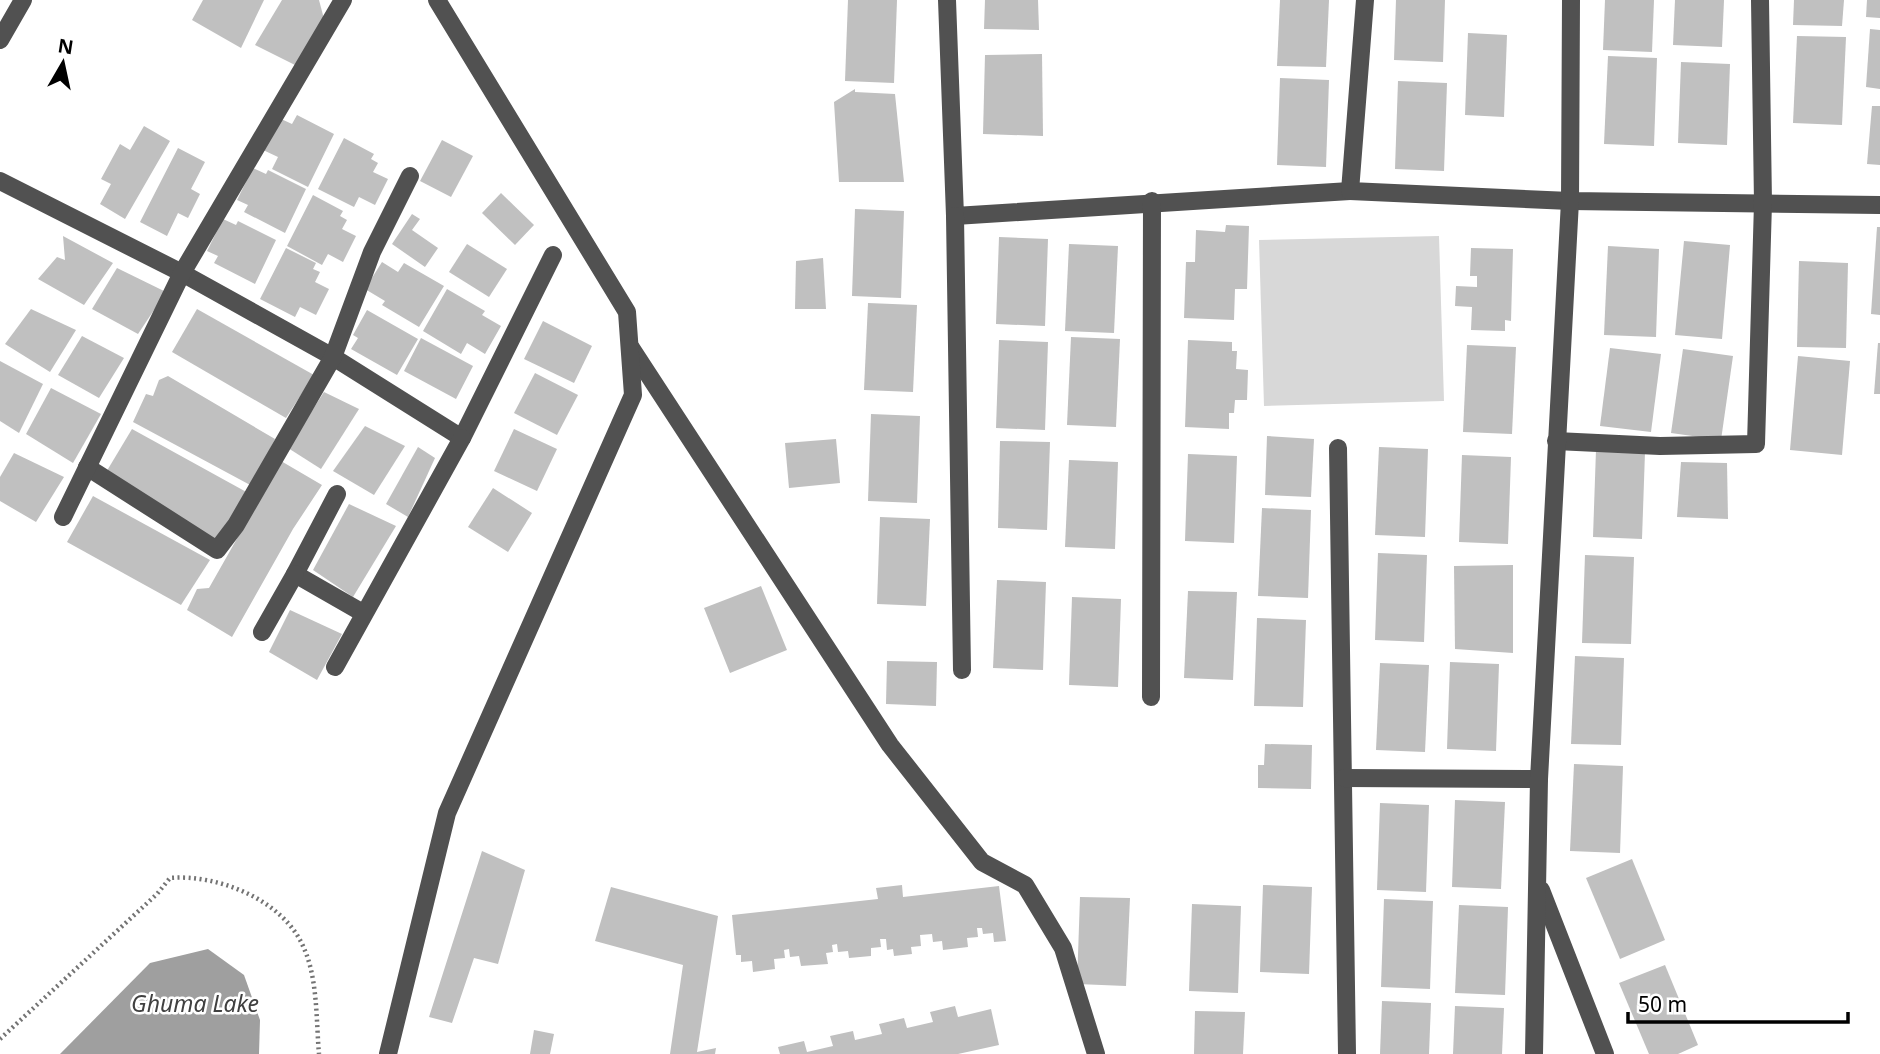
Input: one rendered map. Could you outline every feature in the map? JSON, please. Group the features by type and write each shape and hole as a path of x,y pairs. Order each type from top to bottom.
{"street":[{"path":"0,40 23,0"},
{"path":"63,517 182,273 343,0"},
{"path":"387,1054 447,813 634,395 627,312 437,0"},
{"path":"947,0 955,216 962,670"},
{"path":"1350,191 1365,0"},
{"path":"1534,1054 1539,779 1570,201 1571,0"},
{"path":"1556,441 1660,446 1756,444 1763,203 1760,0"},
{"path":"87,467 217,550 236,525 333,356 372,252 410,176"},
{"path":"0,180 182,273 333,356 462,438"},
{"path":"955,216 1153,201 1350,191 1570,201 1880,205"},
{"path":"1151,697 1153,201"},
{"path":"335,667 462,438 553,255"},
{"path":"629,345 890,745 982,862 1024,885 1063,948 1096,1054"},
{"path":"1338,448 1347,1054"},
{"path":"262,632 337,494"},
{"path":"295,574 363,613"},
{"path":"1344,779 1539,779"},
{"path":"1537,881 1605,1054"}],"path":[{"path":"0,1039 157,894 170,878 195,876 230,887 268,906 285,922 303,946 313,989 319,1054"}],"shaded area":[{"path":"1439,236 1444,401 1264,406 1259,240"}],"water":[{"name":"Ghuma Lake","path":"208,949 244,975 260,1020 259,1054 60,1054 150,963"}],"building":[{"path":"203,0 264,0 241,48 192,20"},
{"path":"282,0 319,0 324,19 297,66 255,45"},
{"path":"848,0 897,0 894,83 845,81"},
{"path":"985,0 1038,0 1039,30 984,29"},
{"path":"1280,0 1329,0 1326,67 1277,66"},
{"path":"1396,0 1445,0 1443,62 1394,60"},
{"path":"1605,0 1654,0 1652,52 1603,50"},
{"path":"1675,0 1724,0 1722,47 1673,45"},
{"path":"1794,0 1844,0 1842,26 1793,25"},
{"path":"1867,0 1880,0 1880,18 1866,17"},
{"path":"1870,29 1880,30 1880,89 1866,87"},
{"path":"1468,33 1507,35 1504,117 1465,115"},
{"path":"1797,36 1846,37 1842,125 1793,123"},
{"path":"1042,54 1043,136 983,134 985,55"},
{"path":"1608,56 1657,58 1654,146 1604,144"},
{"path":"1681,62 1730,64 1727,145 1678,143"},
{"path":"1280,78 1329,80 1326,167 1277,165"},
{"path":"1398,81 1447,83 1444,171 1395,169"},
{"path":"855,89 855,92 895,94 904,182 839,182 834,102"},
{"path":"1872,106 1880,106 1880,165 1867,164"},
{"path":"297,115 334,134 308,187 272,169 278,157 263,150 279,118 292,124"},
{"path":"144,126 170,141 125,219 100,204 111,184 101,179 120,144 130,150"},
{"path":"344,138 374,154 371,159 378,163 373,172 388,179 375,205 359,197 354,207 318,189"},
{"path":"442,140 473,156 451,197 420,181"},
{"path":"178,148 205,162 191,189 200,194 188,218 178,213 167,236 140,222"},
{"path":"253,168 266,174 268,170 306,189 285,233 244,212 248,205 237,200"},
{"path":"501,193 534,225 515,245 482,213"},
{"path":"313,195 343,211 340,216 347,220 342,229 356,236 343,262 328,254 322,265 287,246"},
{"path":"855,209 904,211 901,298 852,296"},
{"path":"412,214 420,219 412,230 438,248 425,267 392,244"},
{"path":"223,219 236,225 238,221 276,240 255,284 214,263 218,256 207,251"},
{"path":"1226,225 1249,226 1247,289 1235,289 1234,320 1184,318 1186,262 1195,262 1196,230 1225,232"},
{"path":"1877,227 1880,227 1880,315 1871,314"},
{"path":"63,236 113,263 84,305 38,279 57,257 65,260"},
{"path":"999,237 1048,239 1045,326 996,324"},
{"path":"1684,241 1730,245 1722,339 1675,335"},
{"path":"467,244 507,269 489,297 449,272"},
{"path":"1069,244 1118,246 1114,333 1065,331"},
{"path":"1608,246 1659,249 1656,337 1604,335"},
{"path":"286,248 316,263 313,269 320,272 315,282 329,289 316,315 300,307 295,317 260,299"},
{"path":"1471,248 1513,249 1511,321 1505,320 1505,331 1471,330 1472,307 1455,306 1456,286 1477,287 1477,276 1470,276"},
{"path":"823,258 826,309 795,309 796,261"},
{"path":"1799,261 1848,263 1846,348 1797,347"},
{"path":"382,262 398,272 404,263 444,286 419,327 382,305 385,301 365,289"},
{"path":"117,268 166,292 138,334 92,309"},
{"path":"447,289 485,311 482,315 501,326 485,354 467,343 461,354 423,331"},
{"path":"868,303 917,305 913,392 864,390"},
{"path":"31,309 76,330 50,372 5,344"},
{"path":"197,309 314,375 286,418 172,352"},
{"path":"367,310 418,339 397,375 351,349 358,338 353,335"},
{"path":"543,321 592,346 574,383 524,359"},
{"path":"82,336 124,358 99,398 58,375"},
{"path":"1071,337 1120,339 1116,427 1067,425"},
{"path":"421,338 473,366 456,399 404,371"},
{"path":"999,340 1048,342 1045,430 996,428"},
{"path":"1188,340 1232,342 1232,351 1237,351 1236,369 1248,370 1247,400 1235,400 1234,413 1229,413 1229,429 1185,427"},
{"path":"1878,343 1880,394 1874,394"},
{"path":"1467,345 1516,347 1512,434 1463,432"},
{"path":"1610,348 1661,354 1651,432 1600,426"},
{"path":"1683,349 1733,356 1721,440 1671,433"},
{"path":"1798,356 1850,361 1842,455 1790,450"},
{"path":"0,361 43,384 19,433 0,421"},
{"path":"535,373 578,395 557,435 514,413"},
{"path":"168,376 275,439 252,486 133,422 146,394 153,396 159,380"},
{"path":"51,388 101,414 73,463 26,434"},
{"path":"324,392 359,409 321,469 288,448"},
{"path":"871,414 920,416 917,503 868,501"},
{"path":"365,426 405,446 374,495 333,471"},
{"path":"132,429 250,494 216,543 105,474"},
{"path":"514,429 557,449 537,491 494,471"},
{"path":"1267,436 1314,439 1311,497 1265,495"},
{"path":"836,439 840,483 789,488 785,443"},
{"path":"1000,441 1050,442 1047,530 998,528"},
{"path":"418,447 435,458 408,517 386,504"},
{"path":"1379,447 1428,449 1425,537 1375,535"},
{"path":"1596,450 1645,452 1642,539 1593,537"},
{"path":"14,453 64,477 36,522 0,501 0,477"},
{"path":"1188,454 1237,456 1234,543 1185,541"},
{"path":"1462,455 1511,457 1508,544 1459,542"},
{"path":"1069,460 1118,462 1115,549 1065,547"},
{"path":"281,461 322,485 293,529 232,637 187,610 197,589 209,588"},
{"path":"1681,462 1727,463 1728,519 1677,517"},
{"path":"493,488 532,513 508,552 468,527"},
{"path":"93,496 210,560 181,605 67,542"},
{"path":"349,504 396,526 353,597 313,570"},
{"path":"1262,508 1311,510 1308,598 1258,596"},
{"path":"880,517 930,519 926,606 877,604"},
{"path":"1378,553 1427,555 1424,642 1375,640"},
{"path":"1585,555 1634,557 1631,644 1582,643"},
{"path":"1513,565 1513,653 1455,649 1454,566"},
{"path":"997,580 1046,582 1043,670 993,668"},
{"path":"761,586 787,650 730,673 704,608"},
{"path":"1188,591 1237,592 1233,680 1184,678"},
{"path":"1072,597 1121,599 1118,687 1069,685"},
{"path":"290,610 342,634 317,680 269,652"},
{"path":"1257,618 1306,620 1303,707 1254,706"},
{"path":"1575,656 1624,658 1621,745 1571,744"},
{"path":"887,661 937,662 936,706 886,704"},
{"path":"1450,662 1499,664 1496,751 1447,749"},
{"path":"1380,663 1429,665 1425,752 1376,750"},
{"path":"1265,744 1312,745 1311,789 1258,788 1258,765 1264,765"},
{"path":"1574,764 1623,766 1620,853 1570,851"},
{"path":"1455,800 1505,802 1501,889 1452,887"},
{"path":"1380,803 1429,805 1426,892 1377,890"},
{"path":"482,851 525,870 498,964 474,958 452,1023 429,1017"},
{"path":"1632,859 1665,940 1620,959 1586,878"},
{"path":"902,885 903,897 999,886 1006,941 994,942 993,933 983,934 982,928 977,928 978,937 967,938 968,947 943,950 942,941 933,942 932,934 920,935 921,946 911,947 912,954 894,956 893,949 887,950 886,939 880,939 881,947 871,948 871,956 849,958 848,951 838,952 837,944 832,945 833,952 826,953 828,964 801,966 799,956 790,957 789,949 784,950 785,958 774,959 775,969 753,972 752,961 741,962 741,955 736,955 732,915 878,899 876,888"},
{"path":"1263,885 1312,887 1309,974 1260,972"},
{"path":"611,887 718,916 697,1052 716,1048 715,1054 670,1054 683,965 595,941"},
{"path":"1080,897 1130,898 1126,986 1077,984"},
{"path":"1384,899 1433,901 1430,989 1381,987"},
{"path":"1192,904 1241,906 1238,993 1189,991"},
{"path":"1459,905 1508,907 1505,995 1455,993"},
{"path":"1665,965 1698,1045 1678,1054 1649,1054 1619,983"},
{"path":"1382,1001 1431,1003 1429,1054 1380,1054"},
{"path":"955,1006 958,1017 991,1009 999,1045 958,1054 780,1054 778,1047 804,1041 807,1052 833,1046 830,1036 853,1031 855,1040 882,1034 879,1024 904,1018 907,1028 933,1022 930,1012"},
{"path":"1455,1006 1504,1008 1502,1054 1453,1054"},
{"path":"1195,1011 1245,1012 1243,1054 1194,1054"},
{"path":"534,1030 554,1034 550,1054 530,1054"}]}
